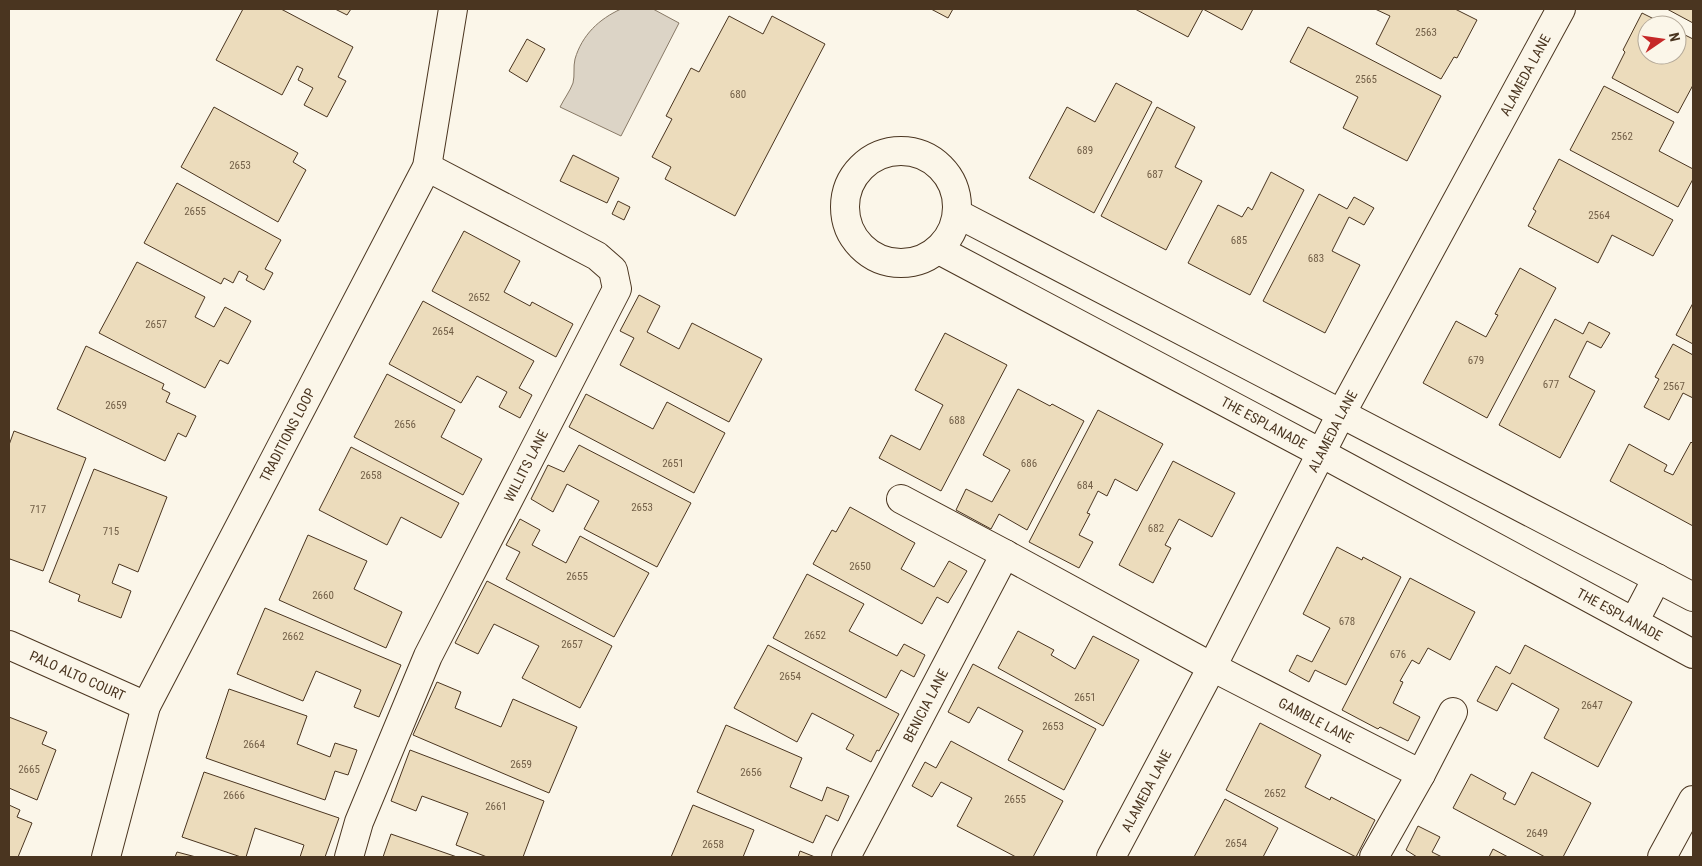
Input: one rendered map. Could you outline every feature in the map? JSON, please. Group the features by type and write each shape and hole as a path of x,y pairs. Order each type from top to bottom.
{"street":[{"name":"TRADITIONS LOOP","path":"106,857 146,706 427,167 453,9"},
{"name":"ALAMEDA LANE","path":"1112,857 1341,414 1561,9"},
{"path":"911,151 937,163 954,186 958,214 938,250 913,263 904,263 884,262 860,247 846,222 846,194 859,168 883,153 911,151"},
{"name":"WILLITS LANE","path":"349,857 359,822 428,656 617,289 613,270 597,256 427,167"},
{"path":"958,214 1693,597"},
{"name":"THE ESPLANADE","path":"938,250 1321,453 1693,654"},
{"path":"901,499 1212,666"},
{"name":"BENICIA LANE","path":"846,857 1005,554"},
{"path":"1634,622 1657,578"},
{"name":"PALO ALTO COURT","path":"9,645 146,706"},
{"name":"GAMBLE LANE","path":"1212,666 1421,774"},
{"path":"1374,857 1421,774 1453,712"},
{"path":"1662,857 1693,800"}],"shaded area":[{"path":"621,9 653,9 679,23 621,136 560,107 573,83 575,59 582,42 599,23"}],"building":[{"path":"243,9 281,9 353,47 338,77 346,81 327,117 304,105 313,88 298,80 303,69 297,66 282,95 216,60"},
{"path":"335,9 351,9 347,15"},
{"path":"931,9 953,9 948,18"},
{"path":"1135,9 1203,9 1188,37"},
{"path":"1203,9 1253,9 1242,30"},
{"path":"1375,9 1455,9 1477,20 1457,58 1454,57 1441,79 1376,44 1390,16"},
{"path":"1667,9 1693,9 1693,23 1687,20 1687,15 1678,15"},
{"path":"729,16 763,34 772,16 825,44 735,216 665,179 671,167 652,157 672,119 666,116 691,68 699,72"},
{"path":"1637,23 1637,65 1687,65 1687,36 1693,39 1693,85 1678,113 1612,78 1625,52 1623,50"},
{"path":"1308,27 1441,96 1407,161 1343,128 1358,97 1290,62"},
{"path":"527,39 545,49 527,82 509,71"},
{"path":"1116,83 1152,102 1094,213 1029,178 1067,107 1095,122"},
{"path":"1604,86 1674,122 1659,151 1693,169 1693,179 1678,207 1570,150"},
{"path":"214,107 298,153 293,162 306,170 278,222 181,167"},
{"path":"1157,107 1195,127 1175,167 1202,181 1166,250 1101,216"},
{"path":"573,155 619,178 607,203 560,181"},
{"path":"1559,159 1673,220 1653,256 1612,235 1598,263 1528,226 1536,211 1533,209"},
{"path":"1271,172 1304,190 1250,295 1188,263 1218,205 1242,217 1248,207 1252,210"},
{"path":"177,183 281,240 265,269 273,273 264,290 246,280 248,276 239,271 233,283 224,278 221,284 144,243"},
{"path":"1319,194 1347,209 1354,197 1374,208 1364,225 1349,217 1332,251 1360,265 1325,333 1263,301"},
{"path":"618,201 630,207 624,220 612,214"},
{"path":"464,231 520,261 504,292 530,306 532,302 573,324 556,357 432,291"},
{"path":"137,262 205,297 195,317 214,327 225,307 251,321 228,364 220,360 205,388 99,333"},
{"path":"1520,268 1556,288 1487,418 1423,383 1456,321 1486,337 1498,315 1495,314"},
{"path":"639,295 660,306 647,332 679,349 692,323 762,359 729,422 620,365 634,338 620,331"},
{"path":"423,301 534,361 519,388 532,395 520,418 499,407 507,392 477,376 461,403 389,364"},
{"path":"1693,303 1693,344 1676,335"},
{"path":"1555,319 1583,334 1589,322 1610,333 1601,348 1587,341 1569,377 1595,391 1560,458 1499,425"},
{"path":"945,333 1007,365 941,491 879,458 891,435 920,450 943,405 915,390"},
{"path":"1673,344 1693,355 1693,398 1683,393 1669,420 1644,407 1659,379 1655,377"},
{"path":"86,346 164,384 162,389 170,393 166,402 196,416 186,437 178,433 165,461 57,409"},
{"path":"387,374 455,410 441,437 482,459 463,495 354,437"},
{"path":"1018,389 1084,421 1027,530 999,514 991,529 956,510 966,489 992,502 1010,470 983,455"},
{"path":"586,394 653,429 667,402 725,433 694,493 569,427"},
{"path":"1098,410 1163,444 1137,491 1115,479 1107,496 1098,491 1087,513 1090,514 1079,535 1093,542 1079,568 1029,542"},
{"path":"14,431 86,458 43,571 10,559 9,562 9,445"},
{"path":"1691,442 1693,444 1693,526 1610,481 1629,444 1667,465 1664,471 1673,475"},
{"path":"579,445 691,503 657,567 584,529 599,501 567,484 553,512 531,499 548,465 564,472"},
{"path":"351,447 459,503 441,538 401,517 387,545 319,510"},
{"path":"1173,461 1235,493 1212,537 1179,519 1165,545 1171,548 1153,583 1119,565"},
{"path":"94,469 167,497 138,572 119,564 112,583 131,591 121,618 78,601 80,595 49,582"},
{"path":"850,507 915,543 901,569 934,587 949,561 967,571 948,603 937,597 922,624 813,564 832,530 836,532"},
{"path":"520,519 540,530 532,545 566,563 580,536 649,573 614,637 506,579 520,552 506,545"},
{"path":"308,535 367,561 354,589 402,612 386,648 279,600"},
{"path":"1337,547 1362,560 1363,557 1401,577 1346,685 1315,670 1309,682 1289,671 1297,655 1312,662 1330,628 1303,614"},
{"path":"807,574 864,604 849,631 897,656 904,644 925,655 914,677 901,670 886,698 773,638"},
{"path":"1410,578 1475,612 1450,660 1428,648 1419,664 1412,660 1400,681 1403,682 1393,703 1420,717 1408,741 1380,727 1378,729 1342,710"},
{"path":"487,581 612,646 580,708 522,678 539,646 494,624 478,654 455,643"},
{"path":"265,608 401,665 379,717 354,707 361,690 316,671 303,701 237,674"},
{"path":"1018,631 1054,650 1051,655 1075,669 1093,636 1139,660 1103,726 998,668"},
{"path":"768,645 899,714 871,762 846,749 854,735 812,713 797,742 734,708"},
{"path":"1525,645 1632,702 1598,767 1544,738 1559,709 1512,683 1497,711 1477,701 1496,666 1510,674"},
{"path":"973,664 1096,729 1064,790 1008,760 1023,731 978,707 969,723 948,712"},
{"path":"437,682 461,692 455,708 501,727 513,699 577,727 549,793 413,735"},
{"path":"229,689 307,716 297,744 330,757 335,743 357,750 348,775 335,771 325,800 206,758"},
{"path":"9,717 47,732 42,744 56,750 37,800 9,788"},
{"path":"1260,723 1321,755 1305,787 1330,800 1331,797 1375,820 1356,857 1226,790"},
{"path":"726,725 802,758 790,787 822,801 827,787 849,796 838,821 826,815 813,843 697,792"},
{"path":"951,741 1063,801 1033,857 1016,857 957,826 972,798 941,782 932,797 912,786 925,762 936,768"},
{"path":"410,750 544,801 523,857 487,857 456,845 468,813 422,796 416,811 391,801"},
{"path":"204,772 339,818 325,857 300,857 304,845 255,828 246,857 182,837"},
{"path":"1532,772 1591,803 1563,857 1545,857 1453,808 1471,774 1506,793 1503,799 1515,805"},
{"path":"1225,799 1278,828 1263,857 1194,857"},
{"path":"9,805 20,810 17,817 32,823 18,857 9,857"},
{"path":"693,805 754,830 743,857 671,857"},
{"path":"1418,826 1440,837 1432,852 1442,857 1417,857 1406,850"},
{"path":"391,834 457,857 383,857"},
{"path":"1493,849 1508,857 1489,857"},
{"path":"800,851 815,857 798,857"},
{"path":"177,852 196,857 175,857"}]}
